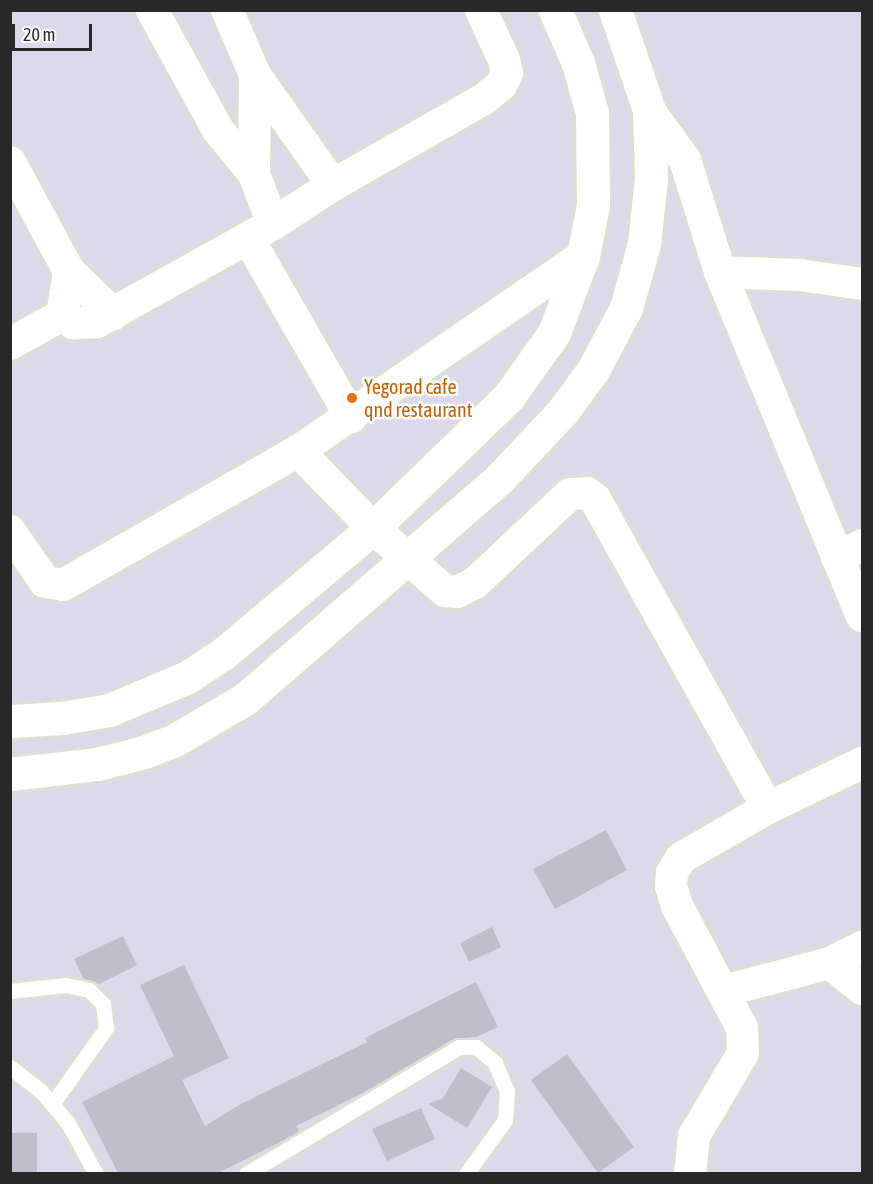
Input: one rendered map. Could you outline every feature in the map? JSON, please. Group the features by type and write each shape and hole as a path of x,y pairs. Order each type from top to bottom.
{"main road":[{"path":"10,721 63,718 109,710 186,678 224,653 373,528 509,396 554,333 583,256 594,205 592,113 579,63 555,10"},
{"path":"10,774 97,764 175,740 245,699 407,560 514,464 593,370 626,308 644,243 651,178 649,110 615,10"}],"street":[{"path":"152,10 218,130 254,174"},
{"path":"227,10 255,75 333,185"},
{"path":"62,315 73,323 85,323 112,314 261,231 333,185 484,99 501,85 507,73 504,60 481,10"},
{"path":"255,75 254,174 261,231 351,417"},
{"path":"649,110 685,160 720,272 850,551 862,616"},
{"path":"10,162 69,271 112,314"},
{"path":"10,531 45,582 63,585 298,451 351,417 583,256"},
{"path":"62,315 69,271"},
{"path":"720,272 799,275 862,284"},
{"path":"10,344 62,315"},
{"path":"298,451 373,528 445,591 466,589 563,500 578,491 595,498 768,808"},
{"path":"690,1173 694,1136 743,1053 742,1028 677,906 671,886 672,873 681,858 768,808 862,764"},
{"path":"724,991 830,963 862,947"},
{"path":"830,963 862,989"}],"lane":[{"path":"10,990 66,985 89,990 103,1004 106,1028 52,1104"},
{"path":"246,1173 459,1047 476,1047 495,1063 507,1091 505,1120 466,1173"},
{"path":"10,1067 52,1104 68,1123 96,1173"}],"building":[{"path":"606,830 627,870 555,909 533,869"},
{"path":"492,927 501,947 469,962 460,943"},
{"path":"123,936 137,965 97,985 84,979 74,959"},
{"path":"184,965 229,1058 182,1080 205,1126 239,1105 367,1042 365,1038 476,982 498,1027 476,1037 454,1039 363,1093 296,1126 299,1131 292,1136 218,1173 118,1173 82,1102 174,1056 140,985"},
{"path":"567,1054 634,1147 598,1173 531,1080"},
{"path":"461,1068 492,1087 467,1128 428,1104 443,1098"},
{"path":"421,1108 435,1139 387,1161 372,1129"},
{"path":"10,1133 37,1133 37,1173 10,1173"}],"place":[{"name":"Yegorad cafe qnd restaurant","path":"352,398"}]}
